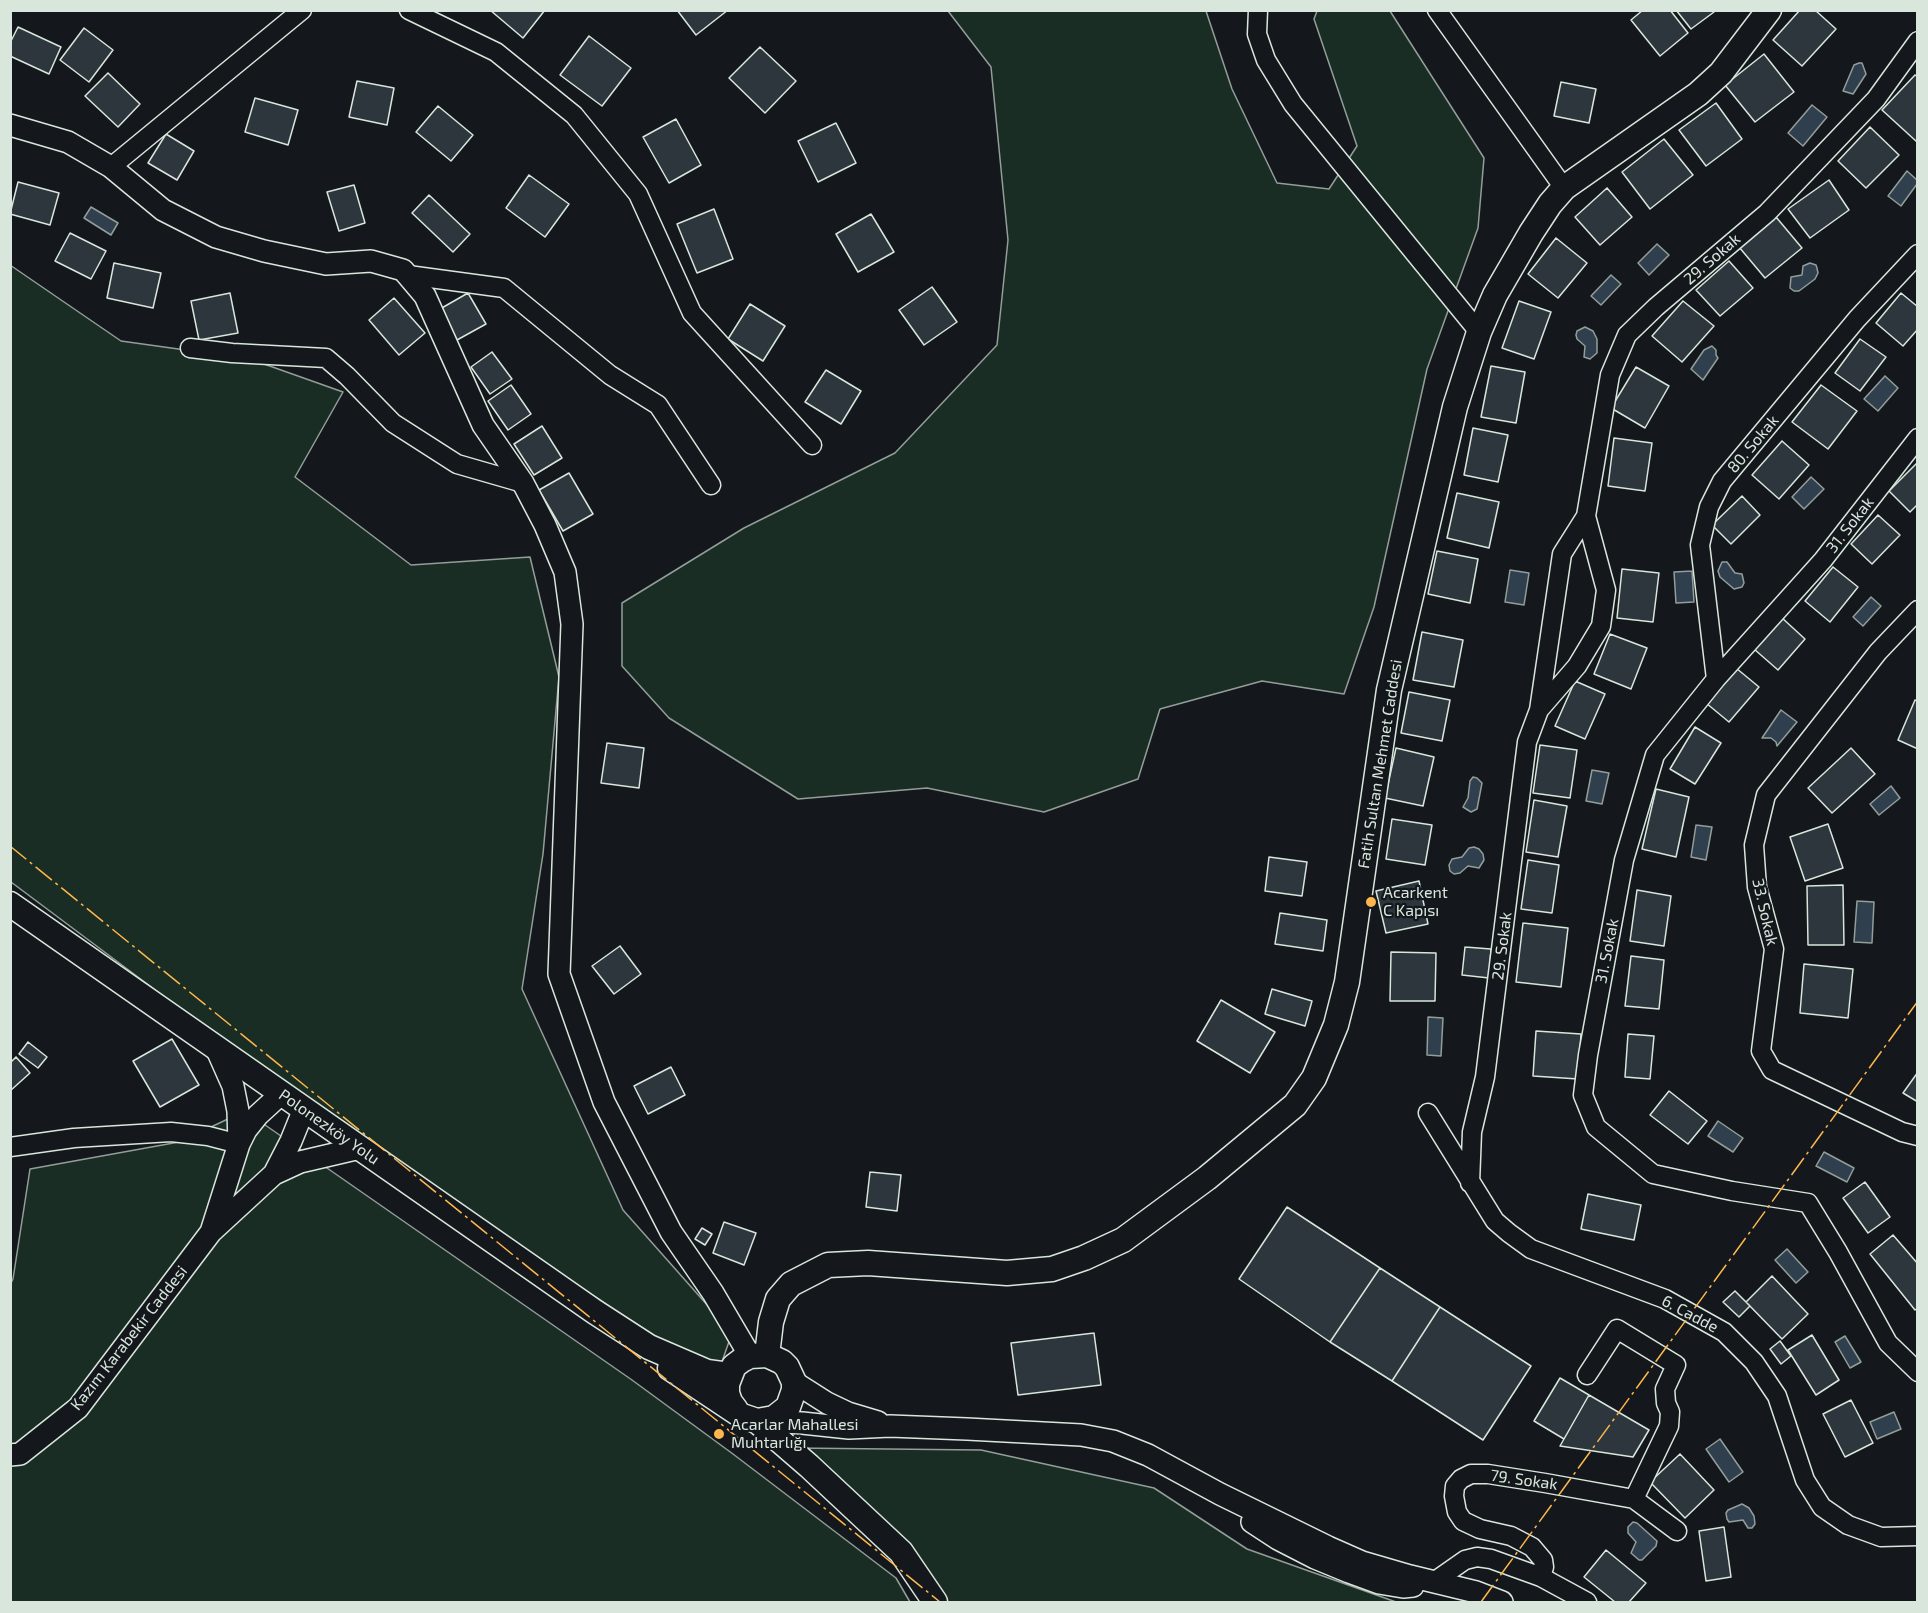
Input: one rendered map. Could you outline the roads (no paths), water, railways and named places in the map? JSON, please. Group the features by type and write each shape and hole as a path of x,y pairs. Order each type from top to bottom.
{"main road":[{"name":"Fatih Sultan Mehmet Caddesi","path":"759,1355 778,1299 791,1284 828,1264 868,1263 1007,1273 1052,1269 1084,1258 1123,1240 1207,1178 1295,1105 1314,1078 1336,1025 1347,982 1389,690 1455,407 1479,332 1495,295 1531,232 1564,188 1698,94 1721,73 1769,10"},
{"name":"Polonezköy Yolu","path":"10,904 217,1050 649,1347"},
{"path":"649,1347 707,1372 729,1375"},
{"path":"649,1347 673,1371 742,1416 757,1421 809,1466 902,1552 934,1602"},
{"path":"735,1410 727,1393 729,1375 742,1360 759,1355 782,1362 794,1382 792,1399 782,1414 757,1421"}],"street":[{"path":"111,166 302,10"},
{"path":"409,10 495,52 574,116 638,194 692,313 812,445"},
{"path":"1258,10 1257,34 1266,60 1293,104 1479,332"},
{"path":"1437,10 1564,188"},
{"name":"29. Sokak","path":"1470,1183 1472,1131 1485,1077 1527,742 1539,710 1562,554 1586,516 1610,375 1627,335 1656,307 1767,213 1876,99 1917,41"},
{"path":"10,125 68,142 111,166 163,210 216,237 326,264 372,261 403,270 425,296 483,424 523,483 545,525 565,572 572,624 559,974 604,1102 671,1232 759,1355"},
{"name":"80. Sokak","path":"1716,679 1700,545 1709,507 1722,481 1857,319 1917,254"},
{"path":"408,276 504,288 610,375 658,405 711,485"},
{"path":"190,348 232,353 326,358 393,423 447,458 457,464 523,483"},
{"name":"31. Sokak","path":"1917,438 1823,560 1716,679 1655,755 1624,860 1588,1055 1583,1095 1596,1126 1653,1174 1731,1191 1809,1203 1888,1343 1917,1372"},
{"name":"29. Sokak","path":"1539,710 1577,666 1601,626 1606,590 1586,516"},
{"name":"33. Sokak","path":"1917,610 1871,661 1766,795 1754,845 1757,887 1774,950 1761,1051 1773,1070 1902,1132 1917,1136"},
{"path":"217,1050 233,1086 238,1112 238,1144"},
{"path":"211,1232 238,1144 258,1115 281,1094"},
{"path":"274,1174 304,1109"},
{"name":"6. Cadde","path":"1428,1113 1495,1221 1531,1249 1665,1299 1724,1332 1754,1362 1777,1396 1805,1480 1822,1507 1848,1525 1881,1537 1917,1536"},
{"path":"10,1147 74,1138 171,1132 208,1136 238,1144"},
{"path":"211,1232 274,1174 300,1162 360,1148"},
{"name":"Kazım Karabekir Caddesi","path":"10,1455 20,1454 78,1408 211,1232"},
{"path":"1587,1375 1617,1329 1676,1365 1665,1389 1666,1403 1670,1412 1669,1426 1634,1499"},
{"path":"794,1382 813,1395 848,1413 890,1426"},
{"path":"757,1421 849,1428 890,1426 1081,1435 1113,1441 1148,1455 1220,1494 1242,1515 1278,1539 1315,1558 1379,1583 1403,1587 1435,1581 1465,1560 1477,1557 1491,1559 1541,1576 1587,1602"},
{"name":"79. Sokak","path":"1541,1576 1544,1567 1543,1560 1532,1547 1511,1536 1480,1529 1463,1521 1456,1512 1454,1496 1455,1485 1461,1479 1471,1474 1488,1474 1634,1499 1677,1531"},
{"path":"1435,1581 1502,1602"}],"water":[{"path":"1862,63 1866,74 1853,94 1843,91 1854,65"},
{"path":"1812,105 1827,117 1803,146 1788,133"},
{"path":"1907,171 1917,180 1917,184 1901,206 1888,196"},
{"path":"91,207 118,223 111,235 84,218"},
{"path":"1657,244 1669,255 1649,275 1638,263"},
{"path":"1810,263 1816,265 1817,268 1818,273 1815,279 1799,291 1794,291 1790,288 1791,277 1802,275 1803,266"},
{"path":"1611,275 1621,284 1601,305 1591,296"},
{"path":"1585,327 1593,331 1597,339 1597,353 1590,359 1584,357 1585,346 1576,335 1577,331"},
{"path":"1712,346 1718,358 1703,380 1691,369 1704,350"},
{"path":"1885,376 1898,388 1878,411 1864,399"},
{"path":"1811,477 1824,489 1804,509 1792,497"},
{"path":"1722,562 1727,562 1735,573 1742,574 1744,583 1742,587 1734,589 1720,577 1718,571"},
{"path":"1510,570 1529,573 1524,605 1505,602"},
{"path":"1692,571 1694,602 1676,603 1674,572"},
{"path":"1871,597 1881,606 1863,626 1853,617"},
{"path":"1781,710 1797,722 1777,746 1771,738 1762,738"},
{"path":"1592,770 1609,773 1602,804 1586,801"},
{"path":"1473,777 1482,783 1477,809 1471,812 1463,807 1468,798 1470,781"},
{"path":"1891,786 1900,798 1879,815 1870,804"},
{"path":"1696,825 1712,827 1706,860 1691,857"},
{"path":"1474,847 1483,854 1484,860 1479,868 1468,866 1460,873 1454,874 1450,871 1449,865 1452,859 1462,857 1469,848"},
{"path":"1857,901 1874,902 1872,943 1854,942"},
{"path":"1428,1017 1443,1018 1441,1056 1427,1055"},
{"path":"1718,1121 1743,1138 1733,1152 1708,1136"},
{"path":"1824,1152 1854,1168 1847,1182 1816,1166"},
{"path":"1787,1249 1808,1272 1796,1283 1775,1260"},
{"path":"1845,1336 1861,1362 1850,1368 1835,1342"},
{"path":"1894,1412 1901,1429 1877,1439 1870,1422"},
{"path":"1720,1439 1743,1472 1729,1482 1706,1449"},
{"path":"1742,1504 1749,1508 1754,1516 1755,1524 1752,1528 1748,1528 1743,1520 1729,1522 1727,1519 1728,1510"},
{"path":"1633,1522 1657,1541 1656,1546 1642,1560 1631,1553 1636,1542 1628,1533 1628,1527"}],"place":[{"name":"Acarkent C Kapısı","path":"1371,902"},
{"name":"Acarlar Mahallesi Muhtarlığı","path":"719,1434"}]}
